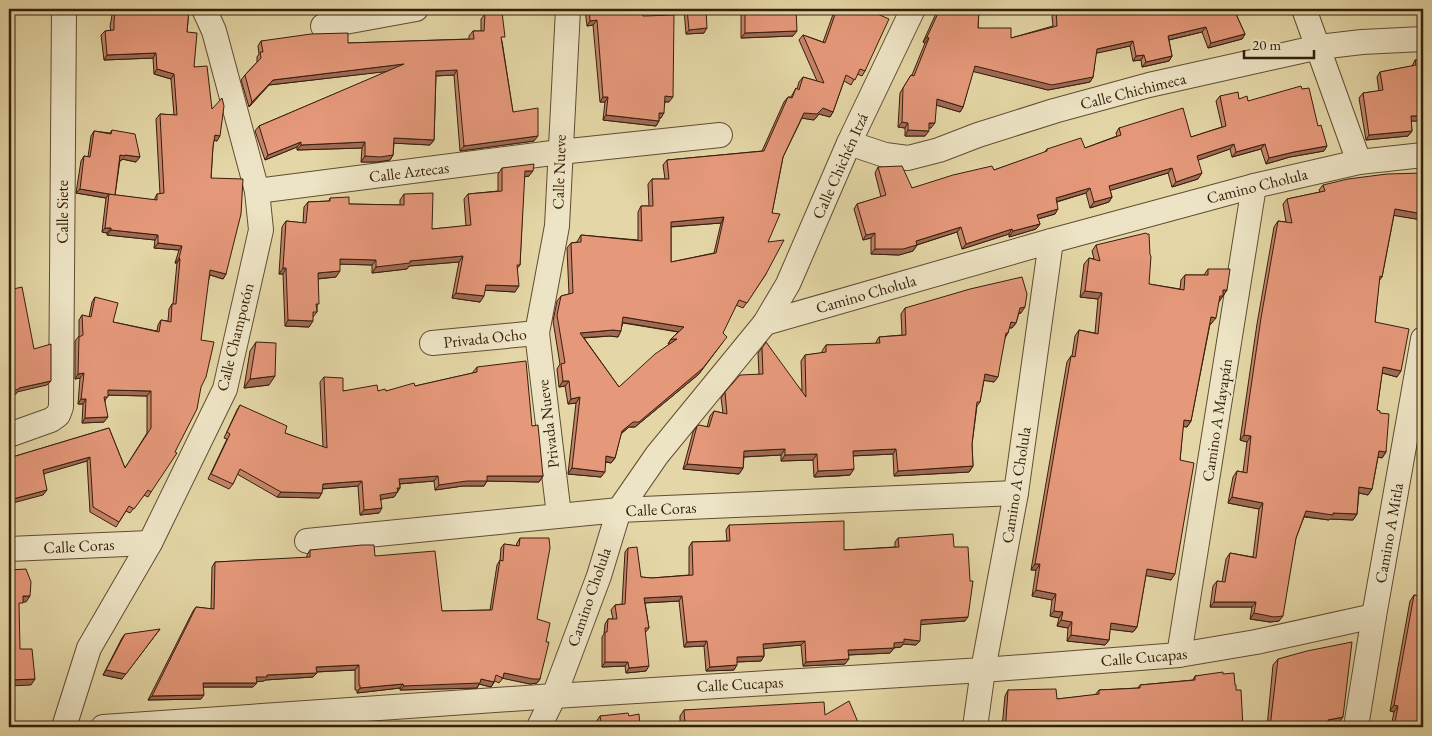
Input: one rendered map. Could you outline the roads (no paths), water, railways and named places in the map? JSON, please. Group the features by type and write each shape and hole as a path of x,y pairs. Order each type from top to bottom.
{"street":[{"name":"Calle Siete","path":"9,435 51,420 58,414 61,407 64,9"},
{"name":"Calle Champotón","path":"64,727 89,648 150,543 225,389 261,230 257,191 214,31 204,9"},
{"path":"323,26 416,9"},
{"name":"Calle Nueve","path":"537,333 557,226 568,9"},
{"name":"Calle Chichén Itzá","path":"765,323 788,284 849,143 913,9"},
{"path":"1304,9 1359,162"},
{"name":"Calle Chichimeca","path":"849,143 885,155 908,158 939,150 978,135 1073,106 1149,85 1319,47 1362,42 1423,39"},
{"name":"Calle Aztecas","path":"257,191 560,152 720,135"},
{"name":"Camino Cholula","path":"539,727 554,696 599,576 619,510 657,455 765,323 1051,241 1254,186 1359,162 1423,155"},
{"name":"Camino A Mayapán","path":"1179,655 1254,186"},
{"name":"Camino A Cholula","path":"974,727 1016,493 1051,241"},
{"name":"Privada Ocho","path":"432,343 537,333"},
{"name":"Privada Nueve","path":"537,333 559,516"},
{"name":"Camino A Mitla","path":"1356,727 1423,344"},
{"name":"Calle Coras","path":"307,541 619,510 1016,493"},
{"name":"Calle Coras","path":"9,549 150,543"},
{"name":"Calle Cucapas","path":"103,727 554,696 983,670 1179,655 1256,642 1374,616"}]}
